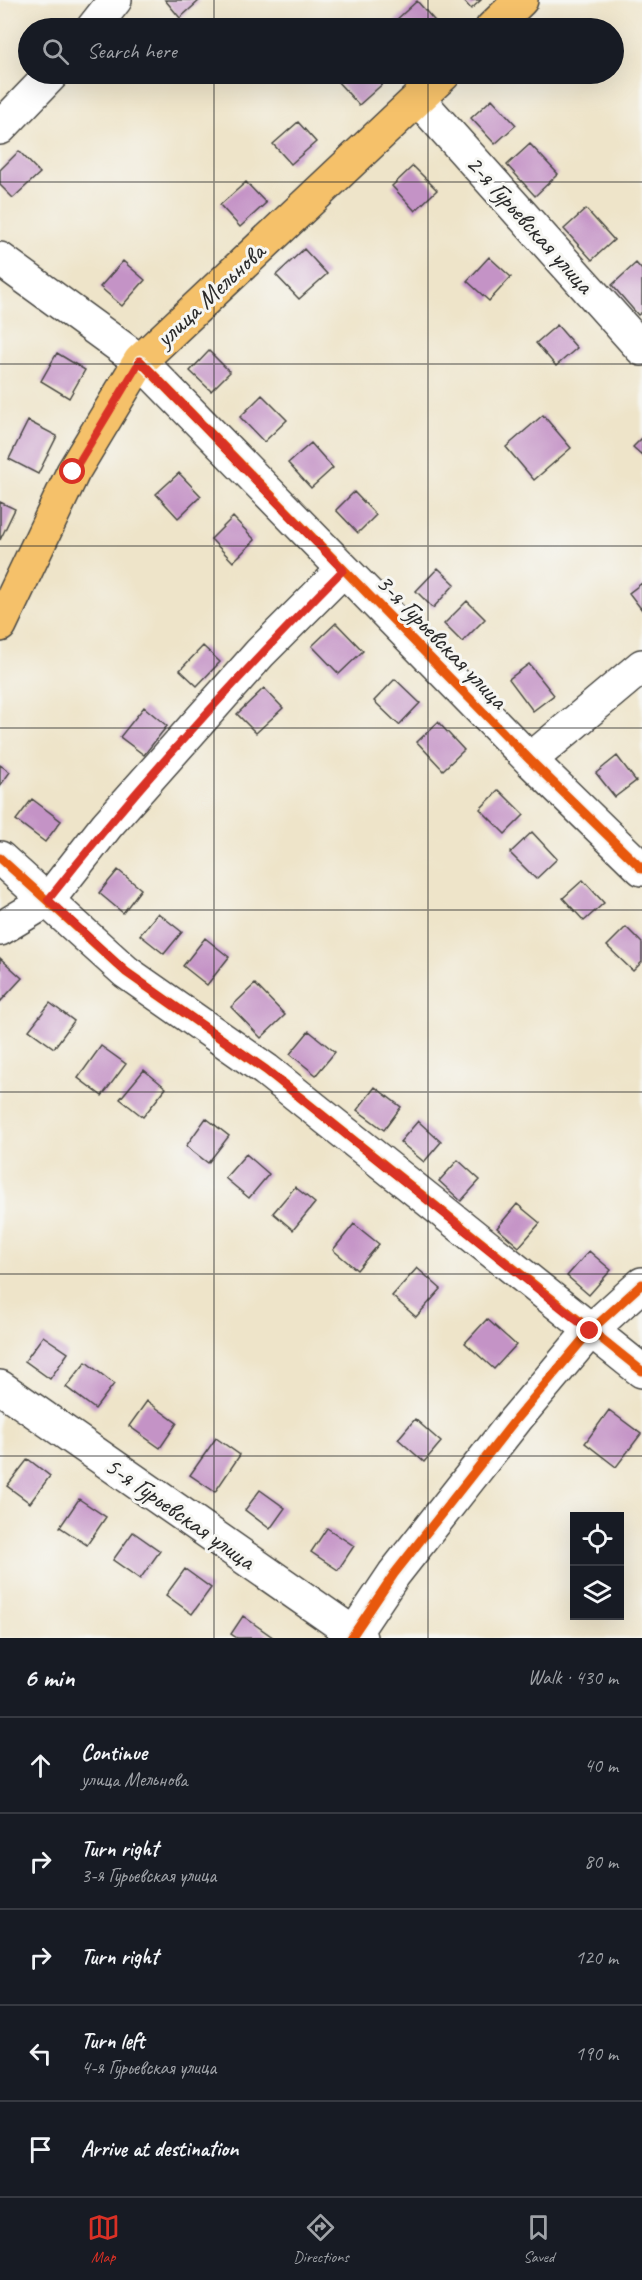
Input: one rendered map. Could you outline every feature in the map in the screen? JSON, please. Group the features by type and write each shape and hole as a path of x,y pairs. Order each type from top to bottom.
{"main road":[{"path":"503,18 522,0"},
{"name":"улица Мельнова","path":"0,625 73,472 140,361 434,84"}],"street":[{"path":"101,18 115,0"},
{"path":"0,128 42,84"},
{"name":"2-я Гурьевская улица","path":"418,99 642,349"},
{"name":"3-я Гурьевская улица","path":"0,259 140,361 530,760 642,869"},
{"path":"0,929 48,900 107,825 237,679 343,570"},
{"path":"530,760 642,666"},
{"path":"0,858 126,972 266,1070 642,1371"},
{"path":"355,1637 394,1574 516,1419 590,1331 642,1284"},
{"name":"5-я Гурьевская улица","path":"0,1387 355,1637"}],"building":[{"path":"165,0 200,0 180,18"},
{"path":"463,0 481,0 471,9"},
{"path":"417,1 432,18 398,18"},
{"path":"340,84 383,84 359,105"},
{"path":"492,99 516,125 495,144 471,118"},
{"path":"298,122 316,142 291,164 273,144"},
{"path":"530,144 558,174 535,196 507,165"},
{"path":"19,151 40,173 13,198 0,185 0,170"},
{"path":"413,166 437,190 415,211 392,186"},
{"path":"246,182 266,203 240,227 220,205"},
{"path":"586,209 614,240 592,260 564,229"},
{"path":"304,249 327,274 299,299 276,275"},
{"path":"489,257 511,277 489,301 467,281"},
{"path":"123,261 145,280 122,306 100,287"},
{"path":"636,263 642,270 642,312 638,315 612,285"},
{"path":"557,325 577,348 556,366 536,343"},
{"path":"209,351 230,372 211,391 190,371"},
{"path":"57,353 85,370 69,398 41,381"},
{"path":"262,395 287,420 264,442 240,417"},
{"path":"543,415 571,448 534,480 506,447"},
{"path":"28,421 57,436 38,474 9,459"},
{"path":"642,438 642,455 633,447"},
{"path":"311,443 333,468 311,488 288,463"},
{"path":"179,473 201,496 178,518 156,494"},
{"path":"354,492 376,515 358,533 336,510"},
{"path":"0,502 15,509 0,540"},
{"path":"233,517 255,540 233,562 211,539"},
{"path":"438,568 455,584 433,608 416,591"},
{"path":"642,583 642,610 629,593"},
{"path":"467,601 485,619 462,642 444,624"},
{"path":"336,623 363,651 339,674 312,646"},
{"path":"203,646 220,662 197,686 180,670"},
{"path":"529,664 554,695 533,711 509,679"},
{"path":"395,679 420,703 399,725 374,701"},
{"path":"264,688 283,708 256,733 237,714"},
{"path":"144,707 167,726 144,755 120,737"},
{"path":"438,722 464,750 443,770 417,742"},
{"path":"617,756 636,781 615,797 596,773"},
{"path":"0,765 10,772 0,786"},
{"path":"499,790 524,815 505,834 480,809"},
{"path":"32,799 61,821 45,842 16,820"},
{"path":"532,832 557,859 536,879 510,853"},
{"path":"118,870 141,889 123,913 99,893"},
{"path":"583,880 604,903 584,921 563,898"},
{"path":"158,913 182,932 164,954 140,935"},
{"path":"626,927 642,943 642,962 633,971 607,946"},
{"path":"205,938 229,957 207,985 183,966"},
{"path":"0,958 22,978 0,1002"},
{"path":"255,984 285,1015 261,1038 231,1007"},
{"path":"50,1003 74,1021 54,1048 29,1030"},
{"path":"309,1031 335,1052 316,1075 290,1054"},
{"path":"101,1046 126,1064 102,1096 78,1078"},
{"path":"144,1070 166,1088 143,1117 120,1099"},
{"path":"375,1087 401,1107 384,1130 357,1110"},
{"path":"206,1118 229,1136 208,1163 186,1146"},
{"path":"418,1121 441,1142 424,1162 400,1142"},
{"path":"246,1154 269,1174 249,1198 225,1178"},
{"path":"458,1160 480,1180 461,1201 439,1181"},
{"path":"295,1187 315,1203 293,1230 273,1213"},
{"path":"517,1204 540,1223 519,1247 497,1228"},
{"path":"354,1224 379,1244 357,1270 333,1250"},
{"path":"589,1251 611,1270 589,1295 567,1276"},
{"path":"417,1268 441,1289 416,1317 392,1296"},
{"path":"487,1319 516,1345 494,1369 465,1343"},
{"path":"43,1336 68,1353 50,1379 25,1361"},
{"path":"86,1362 114,1384 95,1409 66,1387"},
{"path":"147,1401 177,1423 160,1448 129,1426"},
{"path":"609,1410 641,1434 616,1467 585,1443"},
{"path":"415,1419 441,1442 424,1462 398,1439"},
{"path":"216,1438 240,1455 215,1492 190,1475"},
{"path":"28,1459 50,1476 30,1503 7,1486"},
{"path":"260,1490 285,1508 270,1529 245,1510"},
{"path":"79,1499 106,1517 87,1545 60,1527"},
{"path":"327,1528 354,1546 338,1570 311,1552"},
{"path":"133,1532 160,1551 140,1579 113,1560"},
{"path":"185,1569 211,1588 192,1614 166,1595"},
{"path":"243,1616 274,1638 237,1638 231,1634"}],"cycle path":[{"path":"140,361 530,760 642,869"},
{"path":"0,858 126,972 266,1070 642,1371"},
{"path":"351,1638 394,1574 516,1419 590,1331 642,1284"}],"route":[{"path":"73,472 140,361 343,570 260,653 107,825 48,900 126,972 266,1070 590,1331"}]}
